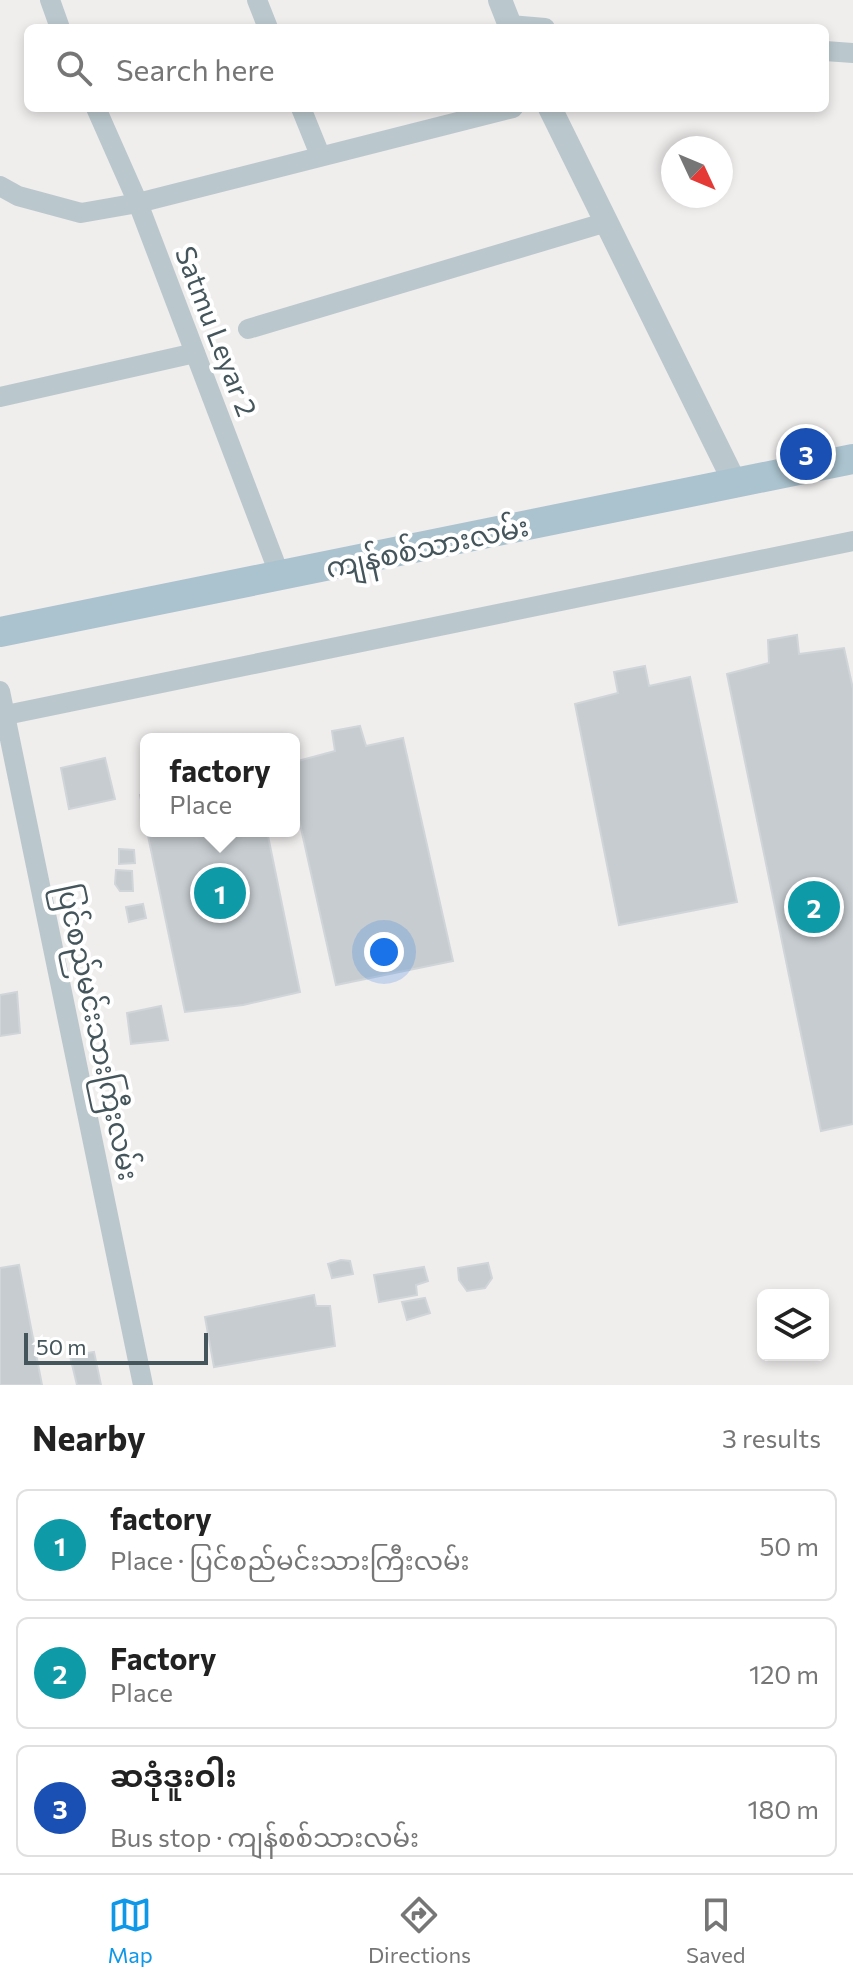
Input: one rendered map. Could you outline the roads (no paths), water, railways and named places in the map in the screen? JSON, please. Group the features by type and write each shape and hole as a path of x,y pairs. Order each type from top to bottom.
{"main road":[{"name":"ကျန်စစ်သားလမ်း","path":"0,632 853,459"}],"street":[{"path":"50,0 59,24"},
{"path":"257,0 266,24"},
{"path":"500,0 510,24"},
{"path":"829,51 853,53"},
{"name":"Satmu Leyar 2","path":"98,112 138,203 280,576"},
{"path":"303,112 320,155"},
{"path":"0,186 18,196 81,213 138,203 497,112"},
{"path":"552,112 735,483"},
{"path":"248,329 607,222"},
{"path":"0,397 195,353"},
{"path":"6,715 853,541"},
{"name":"ပြင်စည်မင်းသားကြီးလမ်း","path":"0,691 143,1385"}],"place":[{"name":"ဆဒုံဒူးဝါး","path":"806,454"},
{"name":"factory","path":"220,893"},
{"name":"Factory","path":"814,907"}]}
